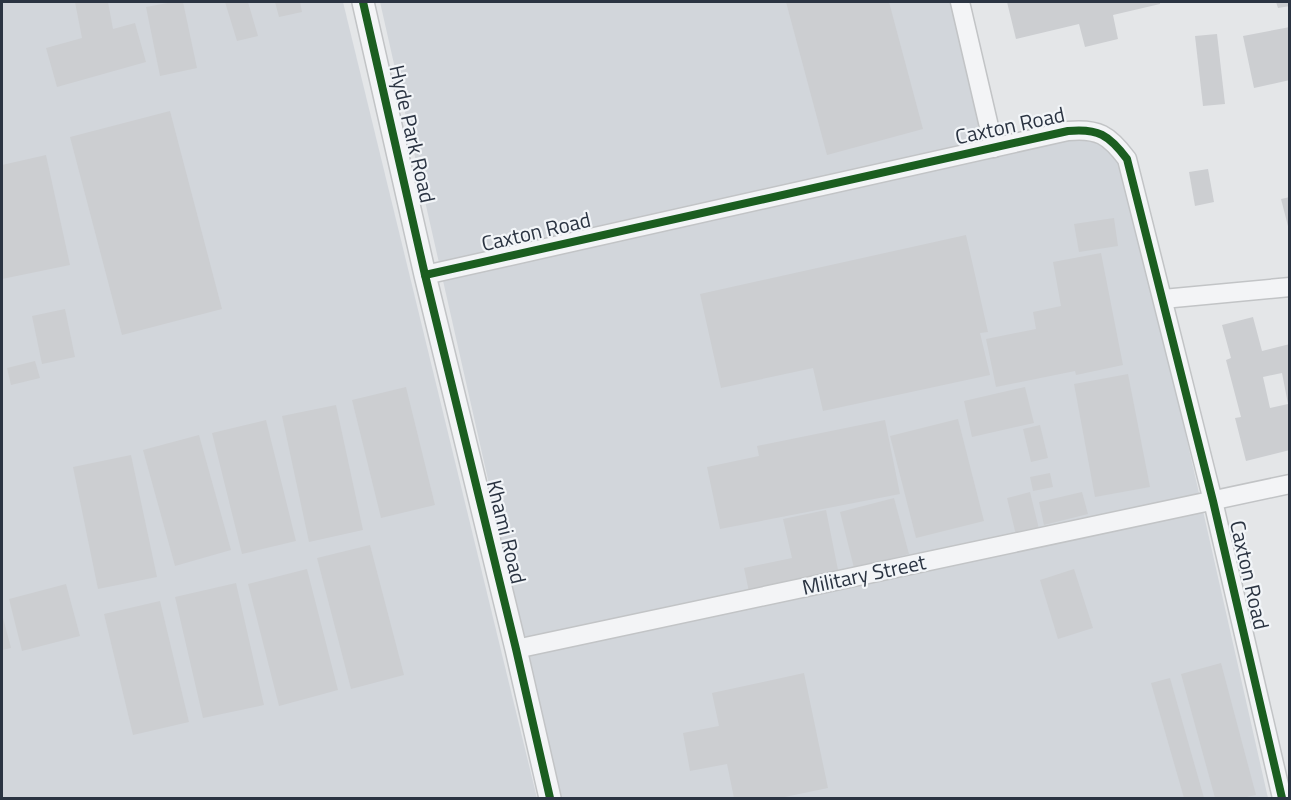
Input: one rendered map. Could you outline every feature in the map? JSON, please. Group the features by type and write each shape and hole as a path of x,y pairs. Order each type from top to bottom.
{"street":[{"name":"Hyde Park Road","path":"363,2 425,275"},
{"path":"960,2 994,148"},
{"name":"Caxton Road","path":"425,275 1068,131 1083,130 1103,134 1116,144 1127,159 1213,501 1282,798"},
{"name":"Khami Road","path":"425,275 550,798"},
{"path":"1163,299 1290,287"},
{"name":"Military Street","path":"516,649 1290,484"}],"shaded area":[{"path":"2,2 343,2 537,798 2,798"},
{"path":"380,2 958,2 992,153 1068,135 1100,138 1124,162 1268,798 560,798"}],"building":[{"path":"75,2 108,2 113,29 135,23 146,62 57,87 46,48 82,38"},
{"path":"183,2 197,68 160,76 146,7"},
{"path":"225,2 248,2 258,36 237,41"},
{"path":"275,2 300,2 302,12 279,17"},
{"path":"786,2 889,2 923,129 827,155"},
{"path":"1007,2 1160,2 1160,4 1113,15 1118,39 1085,47 1079,24 1016,39"},
{"path":"1276,2 1290,2 1290,6 1278,8"},
{"path":"1290,27 1290,80 1254,88 1243,36"},
{"path":"1217,34 1225,104 1203,106 1195,36"},
{"path":"170,111 222,309 122,335 70,137"},
{"path":"46,155 70,265 2,279 2,165"},
{"path":"1208,169 1214,202 1195,206 1189,172"},
{"path":"1290,197 1290,230 1289,230 1281,199"},
{"path":"1114,218 1118,246 1079,252 1074,224"},
{"path":"966,235 988,332 980,333 990,375 823,411 813,368 721,388 700,294"},
{"path":"1101,253 1123,365 1076,375 1075,371 996,387 986,339 1036,329 1033,312 1061,306 1053,262"},
{"path":"65,309 75,357 42,364 32,316"},
{"path":"1253,317 1262,351 1290,344 1290,450 1246,461 1235,418 1241,417 1226,360 1231,358 1222,325","holes":["1282,373 1288,404 1270,408 1263,377"]},
{"path":"35,361 40,378 11,385 7,368"},
{"path":"1128,374 1150,487 1095,497 1074,384"},
{"path":"406,387 435,505 381,518 352,400"},
{"path":"1025,387 1034,423 972,437 964,401"},
{"path":"336,405 363,530 309,542 282,416"},
{"path":"958,419 984,521 916,538 890,436"},
{"path":"266,420 296,541 242,554 212,433"},
{"path":"885,420 900,494 720,529 707,467 759,456 757,446"},
{"path":"1040,425 1048,458 1031,462 1023,429"},
{"path":"199,435 231,550 175,566 143,450"},
{"path":"131,455 157,577 98,589 73,467"},
{"path":"1050,473 1053,487 1033,491 1030,477"},
{"path":"1030,492 1039,529 1016,535 1007,498"},
{"path":"1082,492 1088,514 1044,525 1039,502"},
{"path":"894,498 909,554 854,568 840,512"},
{"path":"826,510 839,575 749,592 744,568 792,558 783,519"},
{"path":"370,545 404,675 351,689 317,558"},
{"path":"307,569 338,690 279,706 248,584"},
{"path":"1074,569 1093,628 1058,639 1040,580"},
{"path":"236,583 264,705 203,718 175,597"},
{"path":"66,584 80,636 22,651 9,599"},
{"path":"160,601 189,722 133,735 104,614"},
{"path":"2,614 11,648 2,650"},
{"path":"1221,663 1256,795 1242,798 1215,798 1181,674"},
{"path":"804,673 828,788 780,798 734,798 727,764 690,771 683,733 719,726 712,693"},
{"path":"1170,678 1204,798 1184,798 1151,683"}],"cycle path":[{"path":"363,2 425,275 550,798"},
{"path":"425,275 1068,131 1087,131 1102,135 1114,144 1127,159 1213,501 1282,798"}]}
